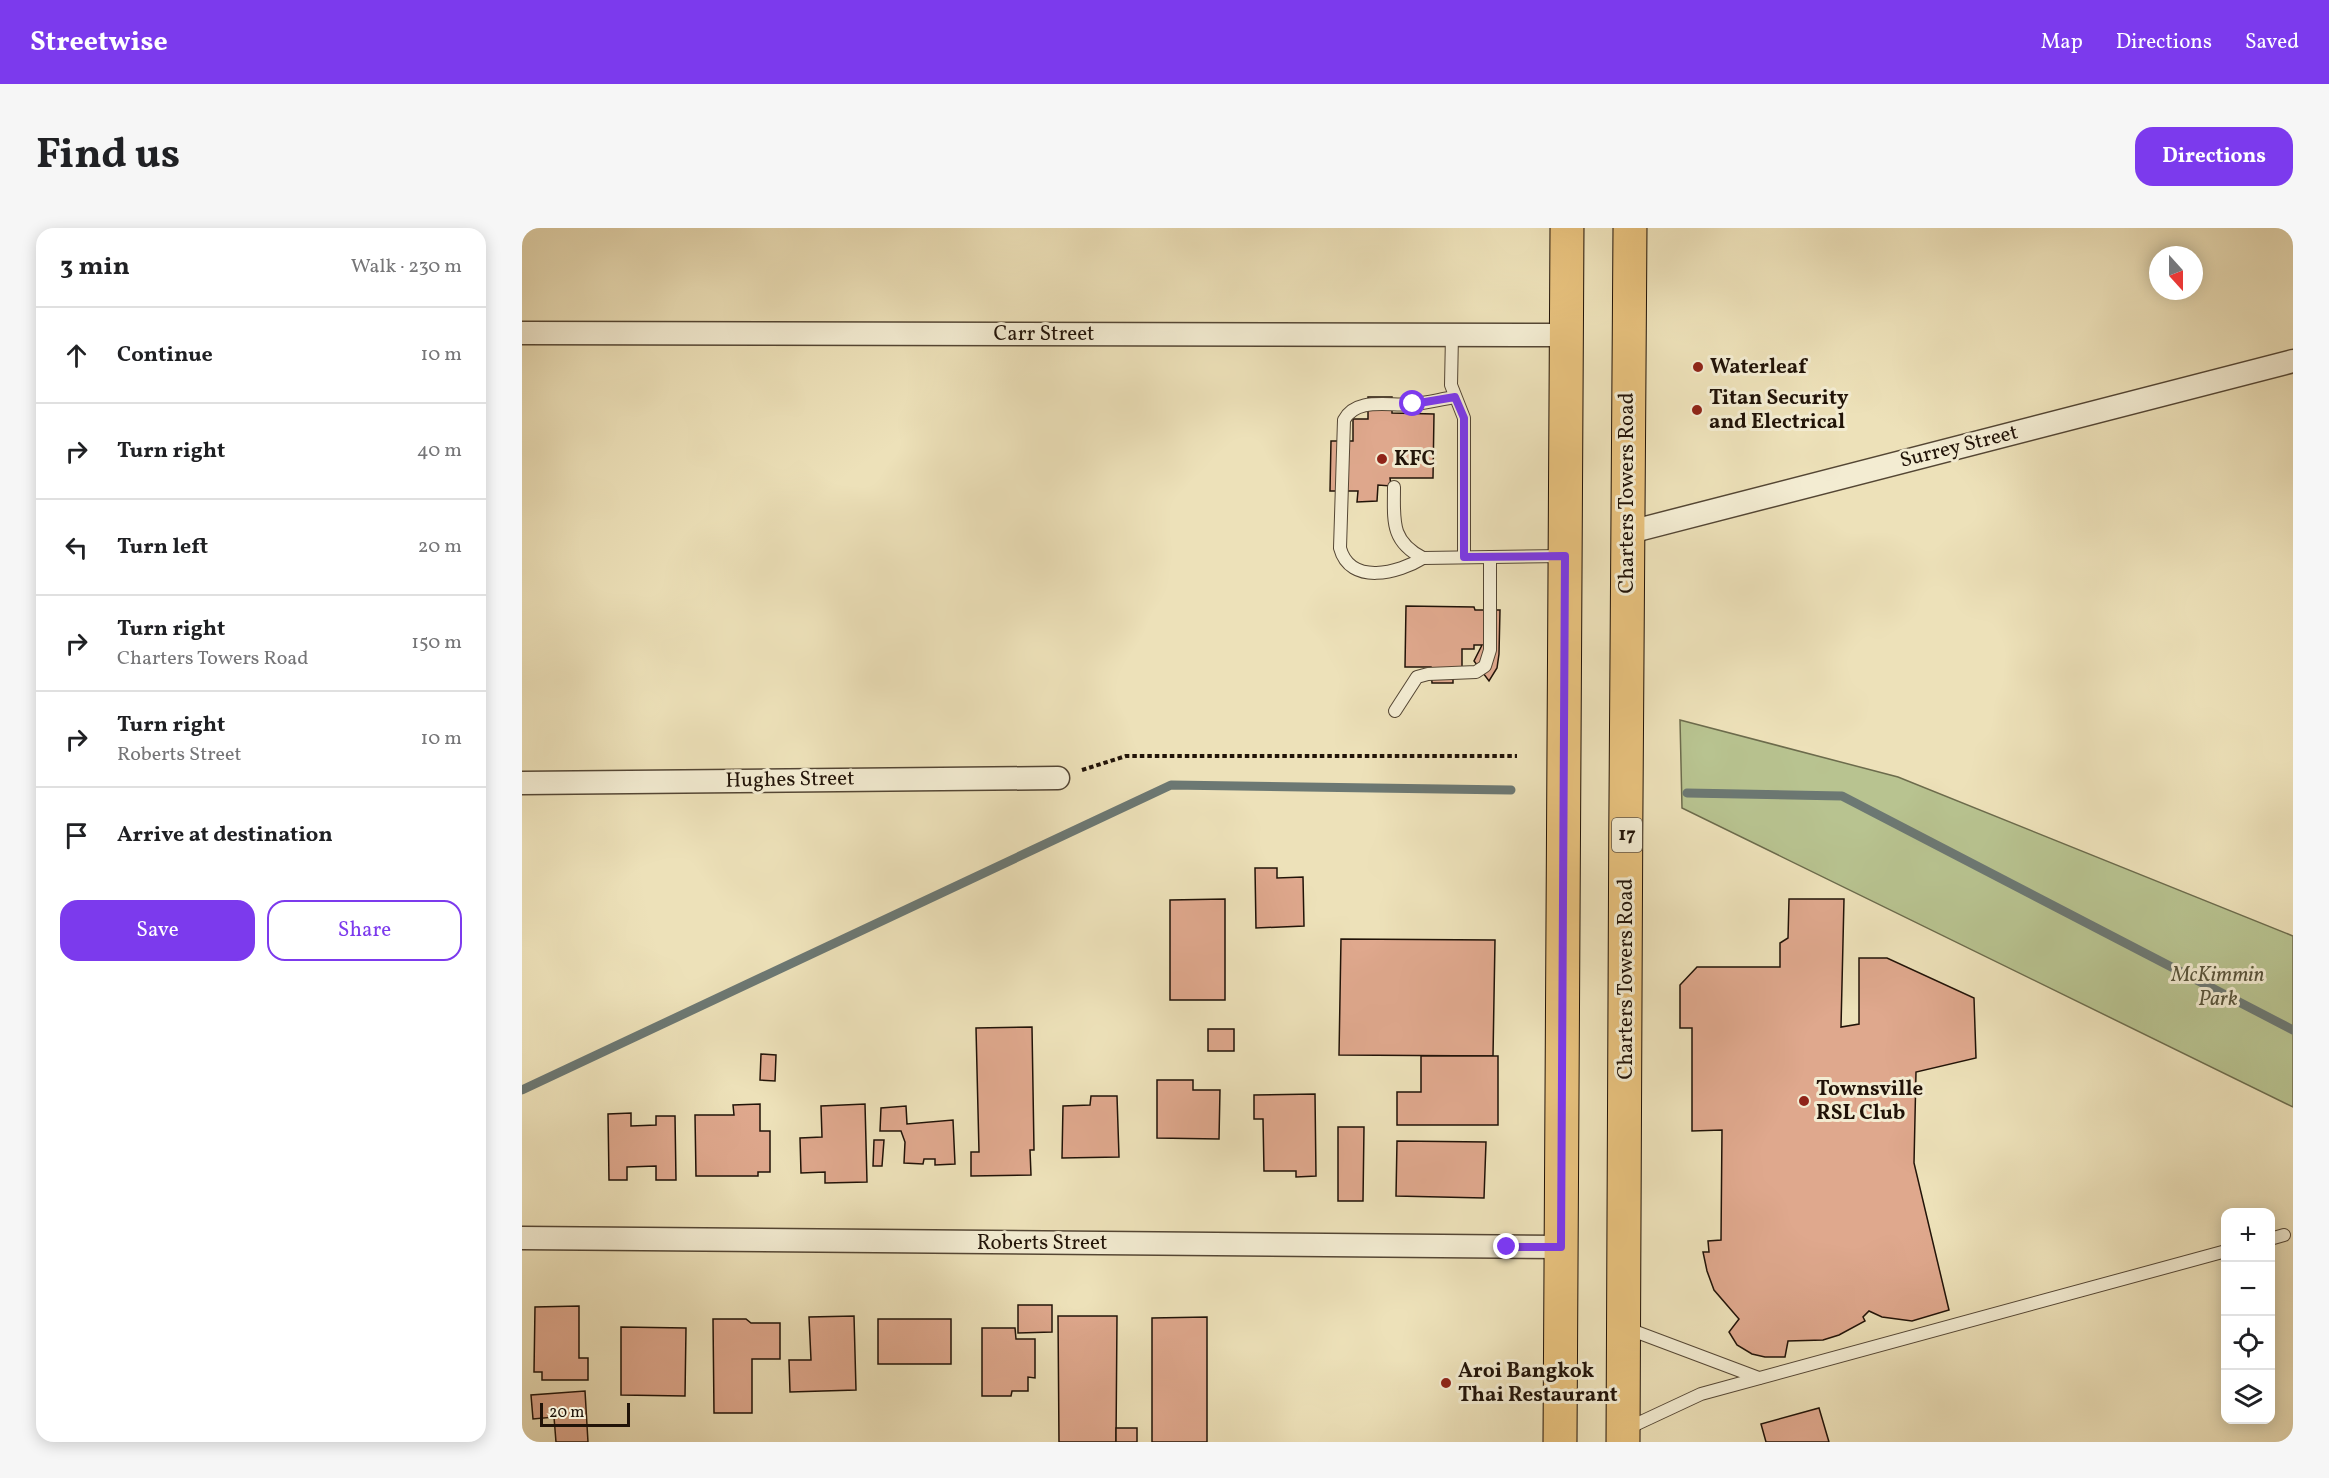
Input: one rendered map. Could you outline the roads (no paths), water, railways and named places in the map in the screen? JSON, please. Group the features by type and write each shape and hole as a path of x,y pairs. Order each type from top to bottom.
{"main road":[{"path":"1560,1442 1567,228"},
{"name":"Charters Towers Road","path":"1623,1436 1627,960 1626,533 1630,228"}],"street":[{"name":"Carr Street","path":"522,333 1566,335"},
{"name":"Surrey Street","path":"1626,533 2293,361"},
{"name":"Hughes Street","path":"522,783 1058,778"},
{"name":"Roberts Street","path":"522,1238 1561,1247"}],"lane":[{"path":"1452,335 1451,385 1464,418 1464,557"},
{"path":"1455,397 1413,404 1364,405 1348,412 1344,420 1340,549 1342,558 1356,569 1368,573 1407,568 1423,558 1565,556"},
{"path":"1394,487 1394,528 1407,546 1423,558"},
{"path":"1395,711 1417,677 1428,674 1468,674 1485,666 1490,650 1490,557"},
{"path":"2275,1238 2284,1236"},
{"path":"1623,1436 1701,1394 2221,1252"},
{"path":"1624,1327 1760,1378"}],"waterway":[{"path":"522,1090 1171,785 1511,790"},
{"path":"1687,793 1842,796 2293,1030"}],"place":[{"name":"Waterleaf","path":"1698,367"},
{"name":"Titan Security and Electrical","path":"1697,410"},
{"name":"KFC","path":"1382,459"},
{"name":"Townsville RSL Club","path":"1804,1101"},
{"name":"Aroi Bangkok Thai Restaurant","path":"1446,1383"}],"park label":[{"name":"McKimmin Park","path":"2218,987"}]}
